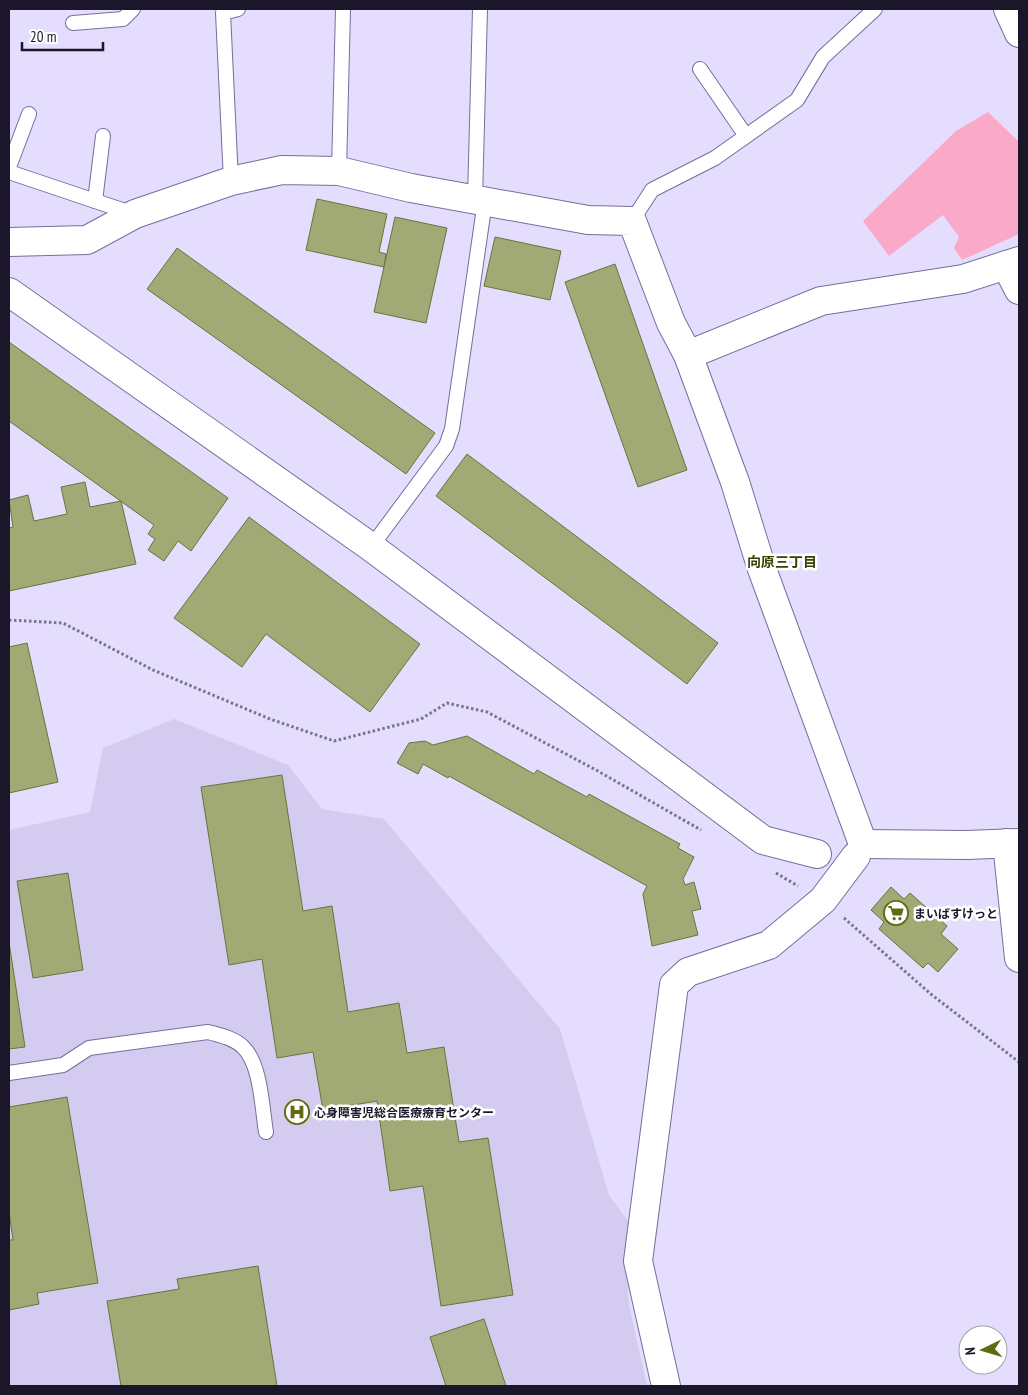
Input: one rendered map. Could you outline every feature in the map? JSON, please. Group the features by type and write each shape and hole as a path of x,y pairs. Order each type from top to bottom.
{"street":[{"path":"1008,9 1019,33"},
{"path":"9,242 87,240 135,214 231,181 282,170 339,171 411,188 588,220 632,221 670,323 688,355 735,482 762,569 859,850"},
{"path":"688,355 821,301 963,278 1013,263 1019,290"},
{"path":"9,292 371,547 763,840 817,854 859,850 1013,843 1019,958"},
{"path":"666,1386 638,1261 674,985 688,972 769,946 824,900 859,850"}],"lane":[{"path":"73,23 123,19 133,9"},
{"path":"231,181 224,13 238,9"},
{"path":"339,171 343,9"},
{"path":"371,547 446,446 452,429 480,200 480,9"},
{"path":"632,221 652,190 715,158 797,100 823,57 875,9"},
{"path":"700,69 746,136"},
{"path":"9,167 29,114"},
{"path":"95,201 103,136"},
{"path":"9,172 135,214"},
{"path":"9,1073 63,1065 90,1048 208,1032 225,1036 243,1047 255,1066 266,1132"}],"path":[{"path":"9,620 63,624 153,670 270,719 334,741 421,719 447,703 487,712 596,770 706,833"},
{"path":"773,872 824,900 932,995 1019,1062"}],"shaded area":[{"path":"988,112 1019,142 1019,234 962,260 954,248 959,237 943,215 889,256 863,221 956,131"},
{"name":"心身障害児総合医療療育センター","path":"174,719 288,765 322,809 384,819 560,1029 609,1195 628,1221 626,1265 629,1305 647,1386 9,1386 9,830 90,812 103,748"}],"building":[{"path":"317,199 387,214 379,252 386,254 384,267 306,250"},
{"path":"395,217 447,228 426,323 374,312"},
{"path":"495,237 561,251 550,300 484,286"},
{"path":"177,248 435,433 406,474 147,289"},
{"path":"615,264 687,470 638,487 565,282"},
{"path":"9,342 228,498 191,551 178,541 164,561 148,550 155,539 148,534 154,525 9,421"},
{"path":"467,454 718,643 687,684 436,496"},
{"path":"85,482 90,507 121,501 136,564 9,591 9,528 13,527 9,500 28,495 34,521 67,514 61,487"},
{"path":"249,517 420,644 370,712 266,634 242,667 174,618"},
{"path":"27,643 58,782 9,793 9,647"},
{"path":"467,736 534,774 537,770 587,797 589,794 680,844 678,848 694,857 683,879 685,885 694,882 701,909 692,911 698,935 652,946 643,894 647,886 449,776 448,778 423,764 418,774 397,763 409,743 425,741 433,745"},
{"path":"282,775 303,911 332,906 348,1012 399,1003 407,1053 444,1047 459,1142 488,1138 513,1295 441,1306 423,1186 390,1191 377,1101 323,1110 313,1052 277,1058 262,959 229,965 201,787"},
{"path":"68,873 83,970 33,978 17,881"},
{"path":"891,887 904,899 910,893 947,926 941,934 958,949 938,972 928,963 923,968 879,929 884,922 871,910"},
{"path":"9,942 25,1047 9,1049"},
{"path":"67,1097 98,1283 37,1293 39,1304 9,1310 9,1240 13,1240 9,1212 9,1107"},
{"path":"258,1266 277,1386 121,1386 107,1301 179,1289 177,1279"},
{"path":"484,1319 506,1386 446,1386 430,1337"}],"place":[{"name":"まいばすけっと","path":"896,913"},
{"name":"心身障害児総合医療療育センター","path":"297,1112"}],"district":[{"name":"向原三丁目","path":"782,562"}]}
